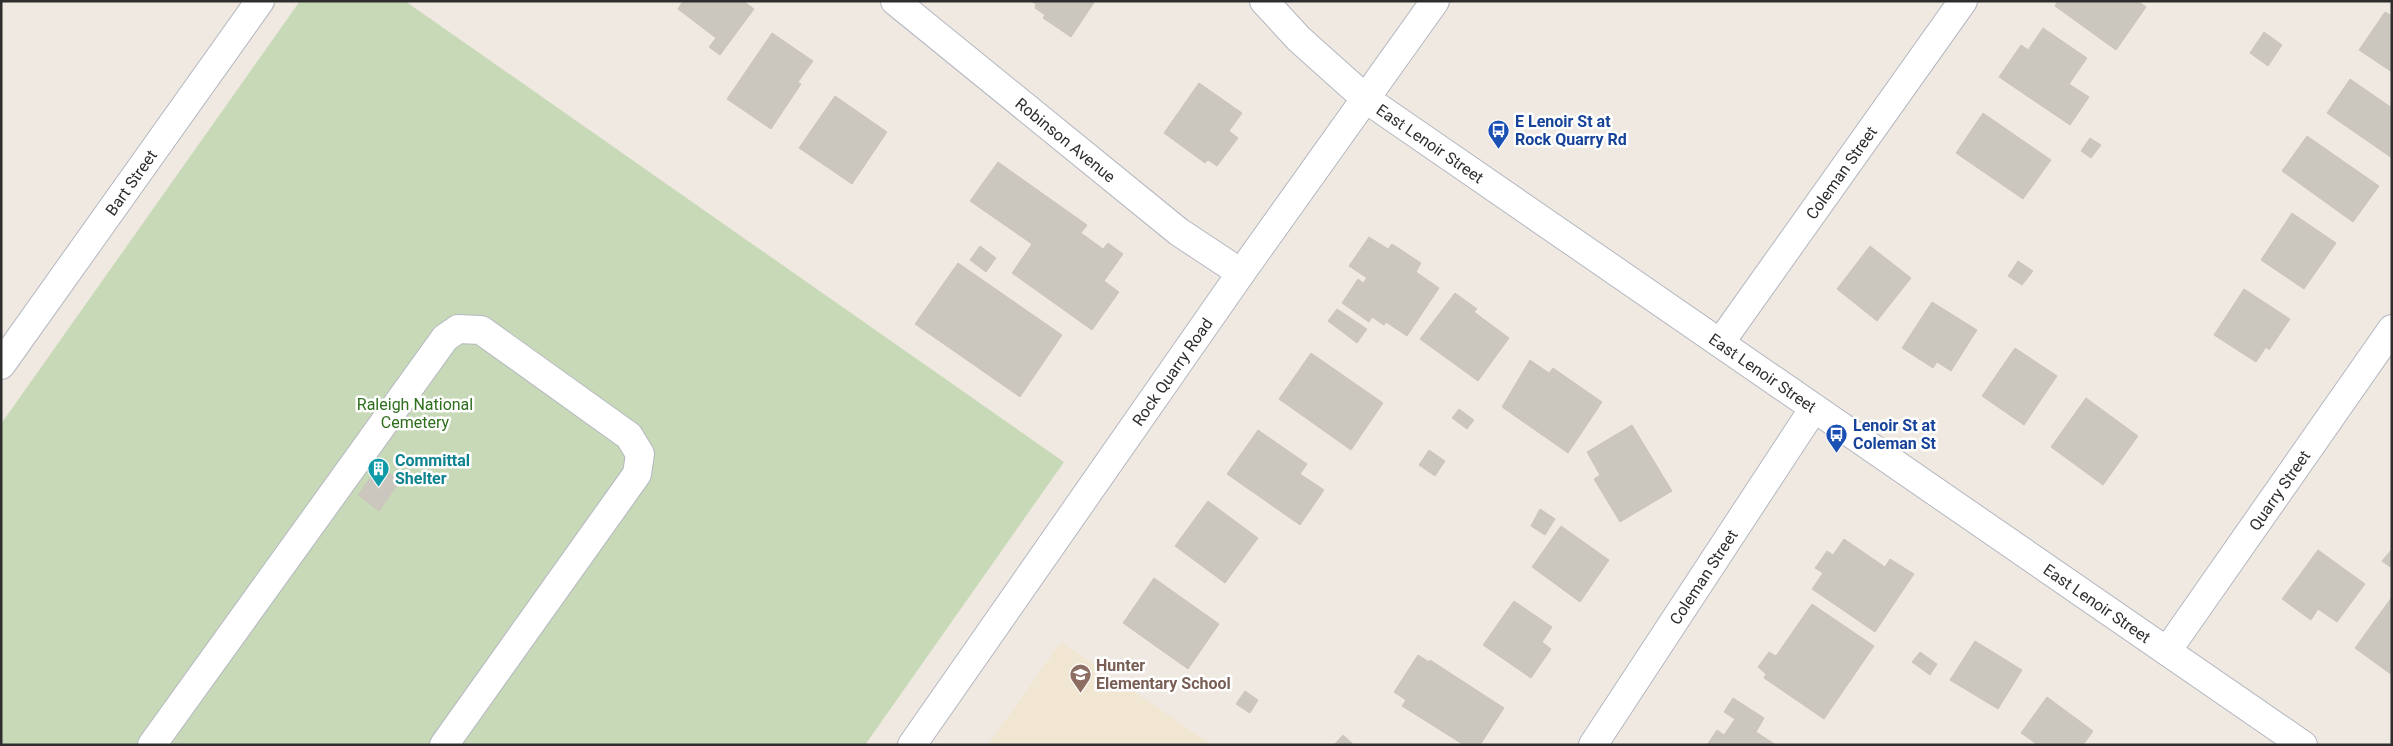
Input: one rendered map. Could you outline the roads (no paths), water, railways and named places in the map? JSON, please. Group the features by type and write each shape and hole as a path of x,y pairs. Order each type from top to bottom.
{"street":[{"name":"Bart Street","path":"1,365 260,1"},
{"name":"Robinson Avenue","path":"895,1 1179,232 1240,273"},
{"name":"East Lenoir Street","path":"1264,1 1298,39 1366,100 2303,745"},
{"name":"Rock Quarry Road","path":"912,745 1240,273 1436,1"},
{"name":"Coleman Street","path":"1720,343 1962,1"},
{"name":"Quarry Street","path":"2167,651 2392,329"},
{"path":"152,745 445,338 458,330 481,330 629,436 640,454 637,474 444,745"},
{"name":"Coleman Street","path":"1593,745 1814,408"}],"place":[{"name":"E Lenoir St at Rock Quarry Rd","path":"1499,149"},
{"name":"Lenoir St at Coleman St","path":"1837,453"},
{"name":"Committal Shelter","path":"379,488"},
{"name":"Hunter Elementary School","path":"1080,693"}],"park label":[{"name":"Raleigh National Cemetery","path":"415,413"}]}
